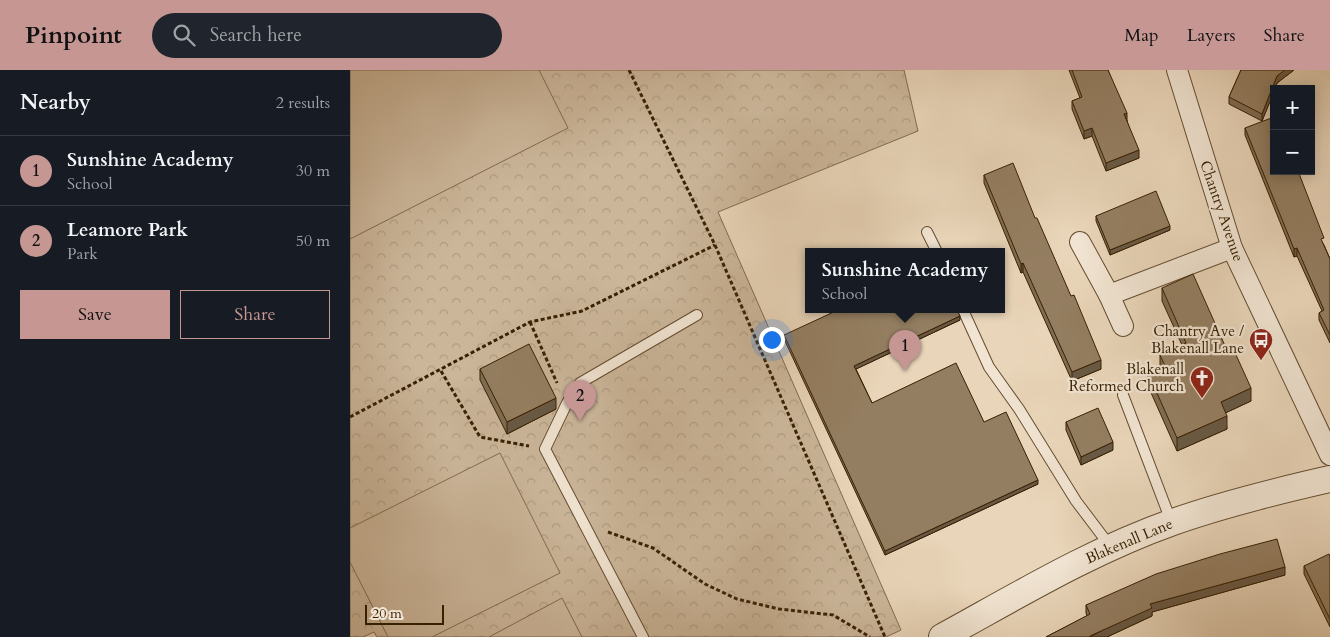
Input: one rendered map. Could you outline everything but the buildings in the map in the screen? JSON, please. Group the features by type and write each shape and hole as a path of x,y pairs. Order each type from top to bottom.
{"street":[{"name":"Chantry Avenue","path":"1176,70 1232,248 1330,455"},
{"path":"1080,242 1109,295 1123,326"},
{"path":"1109,295 1232,248"},
{"name":"Blakenall Lane","path":"942,637 1085,559 1172,522 1254,497 1330,479"}],"lane":[{"path":"927,232 935,248"},
{"path":"964,313 989,367 1019,409 1076,500 1112,548"},
{"path":"644,637 545,449 567,403 580,383 698,315"},
{"path":"1124,394 1172,522"}],"path":[{"path":"629,70 715,245 885,637"},
{"path":"350,417 441,371 530,322 582,311 715,245"},
{"path":"530,322 567,403"},
{"path":"441,371 480,437 545,449"},
{"path":"584,524 653,548 705,584 737,599 779,609 833,615 870,637"}],"green space":[{"path":"350,70 904,70 918,131 718,212 901,630 886,637 377,637 374,632 363,637 350,637"},
{"path":"350,70 539,70 568,128 350,239"},
{"path":"500,453 560,573 432,637 388,637 350,562 350,528"},
{"path":"562,598 582,637 489,637"}],"place":[{"name":"Chantry Ave / Blakenall Lane","path":"1261,361"},
{"name":"Sunshine Academy","path":"905,371"},
{"name":"Blakenall Reformed Church","path":"1202,399"},
{"name":"Leamore Park","path":"580,421"}]}
